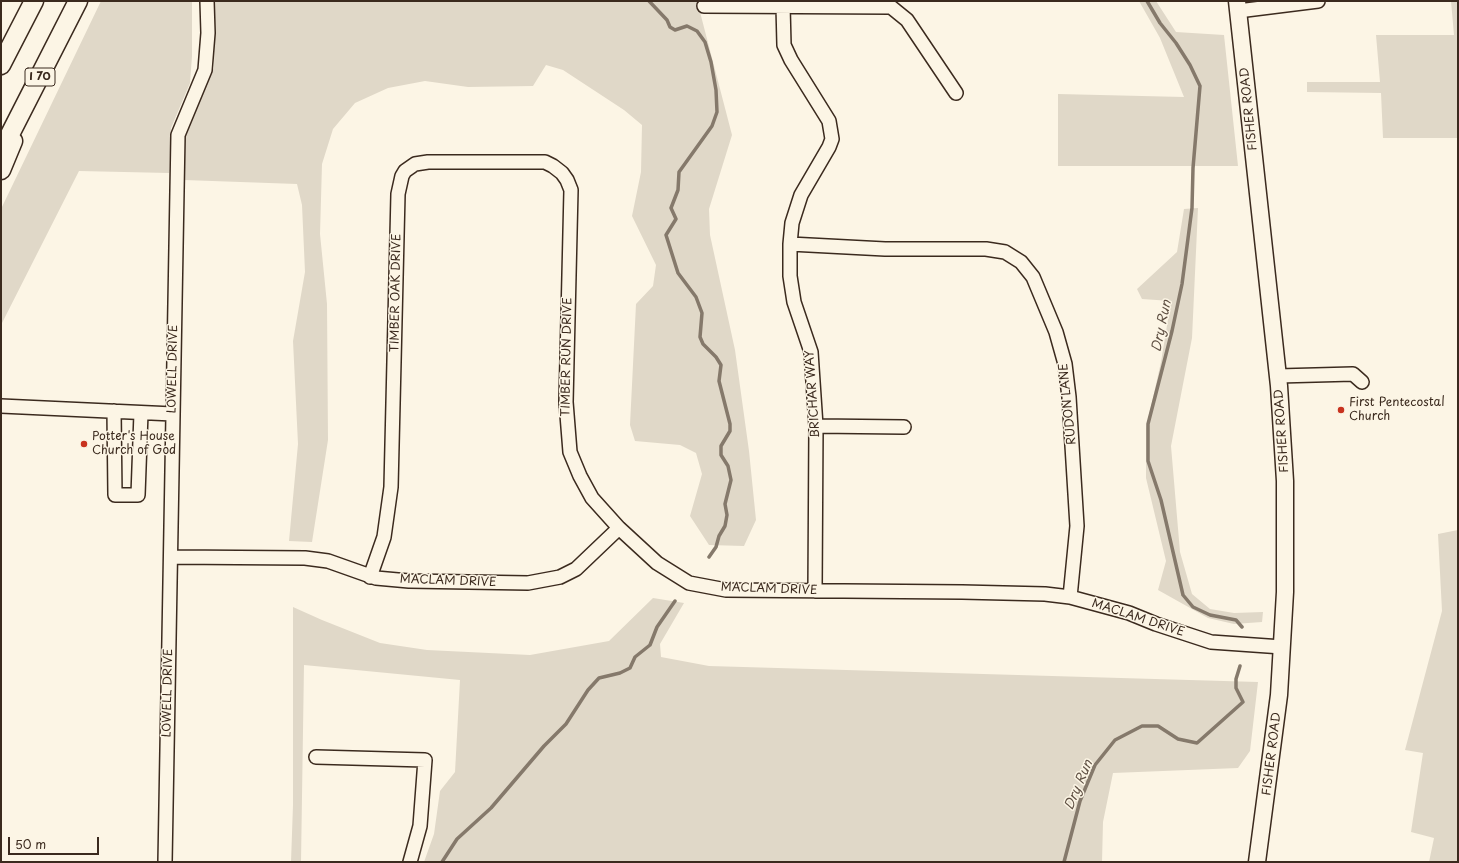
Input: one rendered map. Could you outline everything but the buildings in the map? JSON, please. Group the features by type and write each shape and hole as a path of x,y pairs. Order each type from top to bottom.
{"highway":[{"path":"1,65 34,1"},
{"name":"I 70","path":"1,152 78,1"},
{"path":"1,170 41,75"}],"main road":[{"name":"FISHER ROAD","path":"1237,6 1278,376 1285,481 1285,592 1282,647 1273,748 1257,862"}],"street":[{"name":"LOWELL DRIVE","path":"165,862 178,135 181,124 205,70 208,33 207,1"},
{"path":"1237,6 1318,1"},
{"path":"704,6 891,7 907,20 956,93"},
{"name":"BRICHAR WAY","path":"783,6 784,45 790,60 829,121 832,138 829,147 802,195 792,223 790,244 790,276 794,302 811,352 816,426 815,591"},
{"name":"TIMBER OAK DRIVE","path":"370,577 384,537 392,487 398,194 402,176 405,171 416,164 428,162 545,162 554,166 562,173"},
{"name":"TIMBER RUN DRIVE","path":"562,173 571,190 566,402 570,452 580,476 592,498 619,528"},
{"name":"RUDON LANE","path":"790,244 885,249 986,249 1005,252 1021,262 1033,277 1056,332 1065,364 1069,397 1076,526 1070,597"},
{"path":"1278,376 1353,374 1362,382"},
{"path":"1,406 173,414"},
{"path":"114,411 115,495 138,495 141,413"},
{"path":"816,426 904,427"},
{"name":"MACLAM DRIVE","path":"171,557 305,558 328,561 370,577 409,581 528,583 560,577 576,569 619,528 657,563 689,583 726,590 1045,594 1070,597 1129,612 1156,624 1211,642 1282,647"},
{"path":"316,757 424,760 420,826 410,862"}],"shaded area":[{"path":"101,1 192,1 192,56 190,83 171,128 169,173 79,171 1,325 1,209"},
{"path":"215,1 701,1 700,12 732,135 709,209 710,235 735,350 749,451 756,520 744,546 709,545 690,516 702,474 696,453 680,445 635,441 630,425 636,304 653,286 656,265 632,216 641,172 642,125 624,110 563,70 546,65 533,86 468,87 425,81 388,88 355,103 333,129 322,164 320,234 327,304 328,440 312,542 289,541 298,444 293,341 305,272 302,205 297,184 184,180 185,130 191,113 214,68"},
{"path":"1139,1 1156,1 1176,32 1224,35 1238,166 1058,166 1058,94 1184,97 1160,38"},
{"path":"1451,1 1458,1 1458,138 1383,138 1381,93 1307,92 1307,82 1380,82 1376,35 1454,35"},
{"path":"1198,208 1192,338 1171,446 1180,552 1192,594 1210,609 1234,613 1263,612 1262,622 1234,624 1208,618 1158,590 1166,561 1146,478 1146,429 1161,362 1171,301 1142,299 1137,289 1177,252 1184,209"},
{"path":"1458,530 1458,862 1429,862 1434,838 1411,832 1423,753 1405,750 1442,611 1438,534"},
{"path":"653,598 684,603 660,644 661,657 709,666 1258,682 1250,751 1238,768 1113,773 1103,822 1102,862 424,862 434,834 440,791 455,772 460,680 304,665 301,862 291,862 293,805 293,607 380,643 427,650 530,655 609,641"}],"waterway":[{"path":"649,1 667,20 670,27 675,30 687,26 697,31 705,42 711,62 716,90 717,112 712,126 679,172 678,190 671,208 676,219 666,235 678,273 696,297 702,313 700,337 703,344 716,357 721,365 719,381 730,424 730,431 721,446 721,455 728,466 731,480 725,504 727,515 725,526 719,536 716,547 709,557"},
{"name":"Dry Run","path":"1147,1 1160,23 1176,43 1190,65 1200,86 1193,168 1192,208 1182,284 1172,331 1148,424 1148,461 1161,500 1183,595 1193,607 1210,615 1236,620 1242,627"},
{"path":"442,862 457,839 491,808 544,746 566,724 588,690 599,678 620,673 630,668 635,657 650,645 657,627 675,601"},
{"name":"Dry Run","path":"1064,862 1080,801 1095,765 1115,740 1142,726 1158,726 1178,739 1197,743 1243,702 1236,688 1236,679 1240,666"}],"place":[{"name":"First Pentecostal Church","path":"1341,410"},
{"name":"Potter's House Church of God","path":"84,444"}]}
